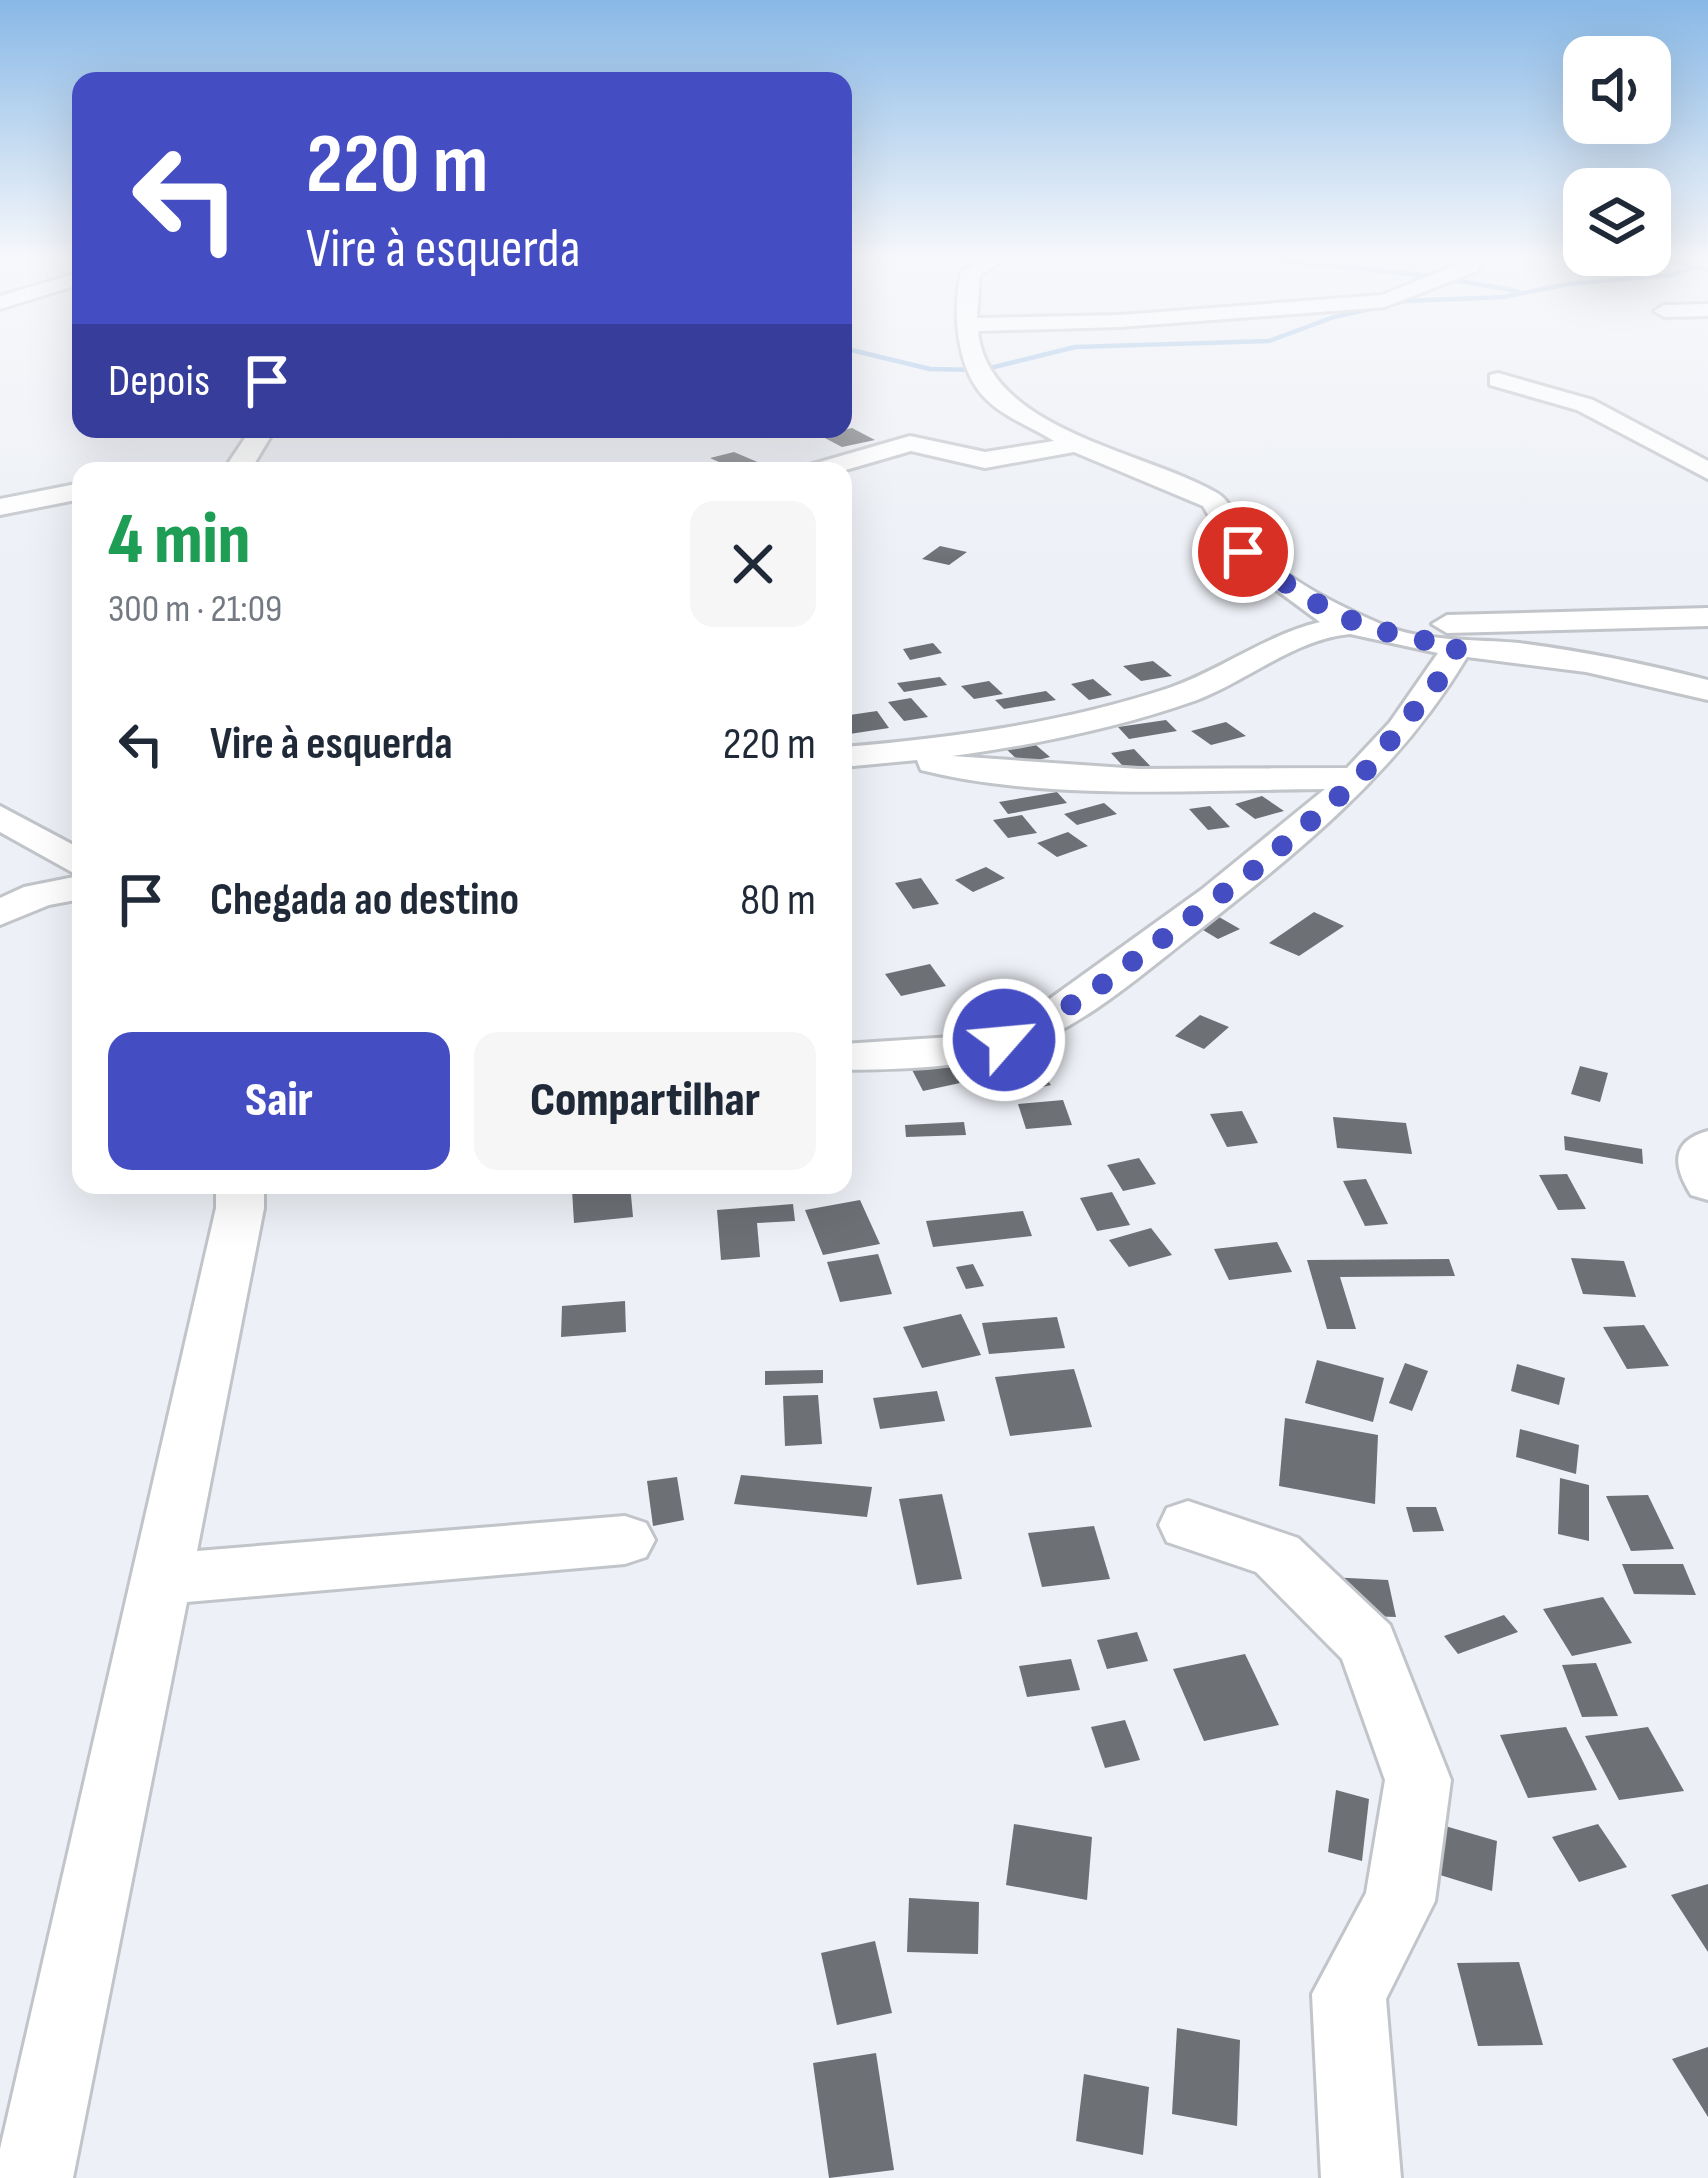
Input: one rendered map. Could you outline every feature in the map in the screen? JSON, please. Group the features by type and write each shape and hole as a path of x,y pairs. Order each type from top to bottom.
{"street":[{"path":"974,357 994,395 1077,444"},
{"path":"1498,380 1585,405 1708,471"},
{"path":"846,462 910,443 985,460 1089,445 1212,500 1222,513 1225,534 1243,552 1302,597 1349,624 1458,646 1626,669 1708,690"},
{"path":"0,507 72,493"},
{"path":"852,757 904,754 1142,707 1244,669 1320,630 1349,624 1708,616"},
{"path":"852,1057 932,1054 1004,1040 1084,998 1259,866 1360,778 1443,675 1458,646"},
{"path":"904,754 975,771 1139,780 1360,778"},
{"path":"0,817 72,860"},
{"path":"0,913 57,889 72,888"},
{"path":"1708,1147 1700,1152 1700,1168 1708,1184"},
{"path":"33,2178 240,1194"},
{"path":"1188,1525 1277,1555 1368,1644 1418,1780 1400,1901 1349,1994 1361,2178"},
{"path":"159,1579 625,1540"}],"building":[{"path":"852,428 875,440 842,447 825,438 852,438"},
{"path":"734,452 758,462 719,462 710,458"},
{"path":"940,546 967,552 949,565 922,559"},
{"path":"933,643 942,653 910,660 903,649"},
{"path":"1153,661 1172,676 1141,681 1123,666"},
{"path":"940,677 947,685 904,692 897,683"},
{"path":"1093,679 1112,695 1089,700 1071,684"},
{"path":"989,681 1003,694 974,699 961,686"},
{"path":"1046,691 1056,700 1004,709 995,700"},
{"path":"911,698 928,717 904,721 888,702"},
{"path":"877,711 889,728 852,734 852,715"},
{"path":"1166,720 1177,731 1129,739 1118,727"},
{"path":"1226,722 1246,736 1211,745 1191,731"},
{"path":"1030,740 1050,757 1022,764 1003,746"},
{"path":"1134,749 1155,771 1131,775 1111,753"},
{"path":"1057,792 1067,803 1008,814 999,802"},
{"path":"1262,796 1284,811 1255,819 1235,804"},
{"path":"1104,803 1117,814 1077,825 1064,814"},
{"path":"1210,806 1230,827 1208,830 1189,809"},
{"path":"1022,815 1037,833 1008,838 993,820"},
{"path":"1068,832 1088,846 1057,857 1037,843"},
{"path":"986,867 1005,878 973,892 955,880"},
{"path":"921,878 939,904 913,909 895,883"},
{"path":"1314,912 1344,926 1299,956 1269,943"},
{"path":"1219,917 1240,929 1218,939 1198,927"},
{"path":"930,964 946,986 901,996 885,974"},
{"path":"1200,1015 1229,1027 1204,1049 1175,1036"},
{"path":"944,1057 960,1083 923,1091 909,1064"},
{"path":"1035,1064 1051,1085 1026,1091 1010,1070"},
{"path":"1580,1066 1608,1073 1600,1102 1571,1094"},
{"path":"1063,1100 1072,1125 1026,1129 1018,1104"},
{"path":"1242,1111 1258,1143 1227,1147 1210,1114"},
{"path":"1333,1117 1406,1123 1412,1154 1337,1148"},
{"path":"964,1122 966,1135 906,1137 905,1125"},
{"path":"1564,1136 1642,1149 1643,1164 1565,1150"},
{"path":"1139,1158 1156,1184 1123,1191 1107,1165"},
{"path":"1567,1174 1586,1209 1558,1210 1539,1175"},
{"path":"1366,1179 1388,1224 1365,1226 1343,1181"},
{"path":"1112,1192 1130,1225 1097,1231 1080,1198"},
{"path":"572,1194 631,1194 633,1217 574,1223"},
{"path":"860,1200 880,1244 823,1255 805,1210"},
{"path":"793,1204 795,1221 757,1223 760,1257 721,1260 717,1210"},
{"path":"1023,1211 1032,1236 933,1247 926,1221"},
{"path":"1151,1228 1172,1255 1129,1267 1109,1240"},
{"path":"1277,1242 1292,1272 1229,1280 1214,1249"},
{"path":"878,1254 892,1294 840,1302 827,1262"},
{"path":"1571,1258 1624,1261 1636,1297 1583,1294"},
{"path":"1449,1259 1455,1276 1340,1277 1356,1329 1327,1329 1307,1260"},
{"path":"973,1264 984,1286 966,1289 956,1267"},
{"path":"625,1301 626,1332 561,1337 562,1306"},
{"path":"961,1314 981,1355 922,1368 903,1327"},
{"path":"1057,1317 1065,1348 989,1354 982,1323"},
{"path":"1644,1325 1669,1366 1627,1369 1603,1327"},
{"path":"1317,1360 1384,1378 1373,1422 1305,1403"},
{"path":"1405,1363 1428,1371 1412,1411 1389,1403"},
{"path":"1517,1364 1565,1378 1559,1405 1511,1391"},
{"path":"1074,1369 1092,1427 1010,1436 995,1377"},
{"path":"823,1370 823,1383 765,1385 765,1371"},
{"path":"937,1391 945,1421 880,1429 873,1398"},
{"path":"818,1395 822,1444 785,1446 783,1396"},
{"path":"1285,1418 1378,1435 1375,1504 1279,1486"},
{"path":"1520,1429 1579,1445 1576,1474 1516,1457"},
{"path":"741,1475 872,1487 867,1517 734,1504"},
{"path":"677,1477 684,1520 653,1526 647,1481"},
{"path":"1560,1478 1589,1485 1589,1541 1558,1534"},
{"path":"942,1494 962,1579 917,1585 899,1499"},
{"path":"1648,1495 1674,1549 1631,1551 1606,1496"},
{"path":"1406,1507 1436,1507 1444,1531 1413,1532"},
{"path":"1094,1526 1110,1579 1042,1587 1028,1533"},
{"path":"1622,1564 1683,1564 1696,1595 1634,1594"},
{"path":"1328,1577 1388,1580 1396,1617 1334,1615"},
{"path":"1603,1597 1632,1643 1572,1656 1543,1609"},
{"path":"1504,1615 1518,1632 1458,1654 1444,1636"},
{"path":"1137,1632 1148,1661 1107,1669 1097,1640"},
{"path":"1245,1654 1279,1725 1204,1741 1173,1669"},
{"path":"1071,1659 1080,1690 1027,1697 1019,1666"},
{"path":"1596,1663 1618,1716 1582,1717 1562,1665"},
{"path":"1125,1720 1140,1760 1105,1768 1091,1727"},
{"path":"1566,1727 1597,1790 1528,1798 1500,1735"},
{"path":"1648,1727 1684,1791 1619,1800 1585,1736"},
{"path":"1336,1790 1369,1799 1362,1861 1328,1852"},
{"path":"1407,1815 1497,1841 1492,1891 1401,1863"},
{"path":"1014,1824 1092,1837 1087,1900 1006,1885"},
{"path":"1598,1824 1627,1867 1579,1882 1552,1837"},
{"path":"1708,1884 1708,1952 1671,1895"},
{"path":"909,1898 979,1902 978,1954 907,1952"},
{"path":"875,1941 892,2013 837,2025 821,1953"},
{"path":"1519,1962 1543,2045 1478,2046 1457,1963"},
{"path":"1177,2028 1240,2040 1237,2126 1172,2114"},
{"path":"1708,2047 1708,2117 1672,2059"},
{"path":"876,2053 894,2170 829,2178 813,2063"},
{"path":"1084,2074 1149,2087 1143,2155 1076,2141"}],"waterway":[{"path":"879,357 930,369 982,370 1036,357"}],"route":[{"path":"1004,1040 1084,998 1259,866 1360,778 1443,675 1458,646 1349,624 1302,597 1243,552"}]}
